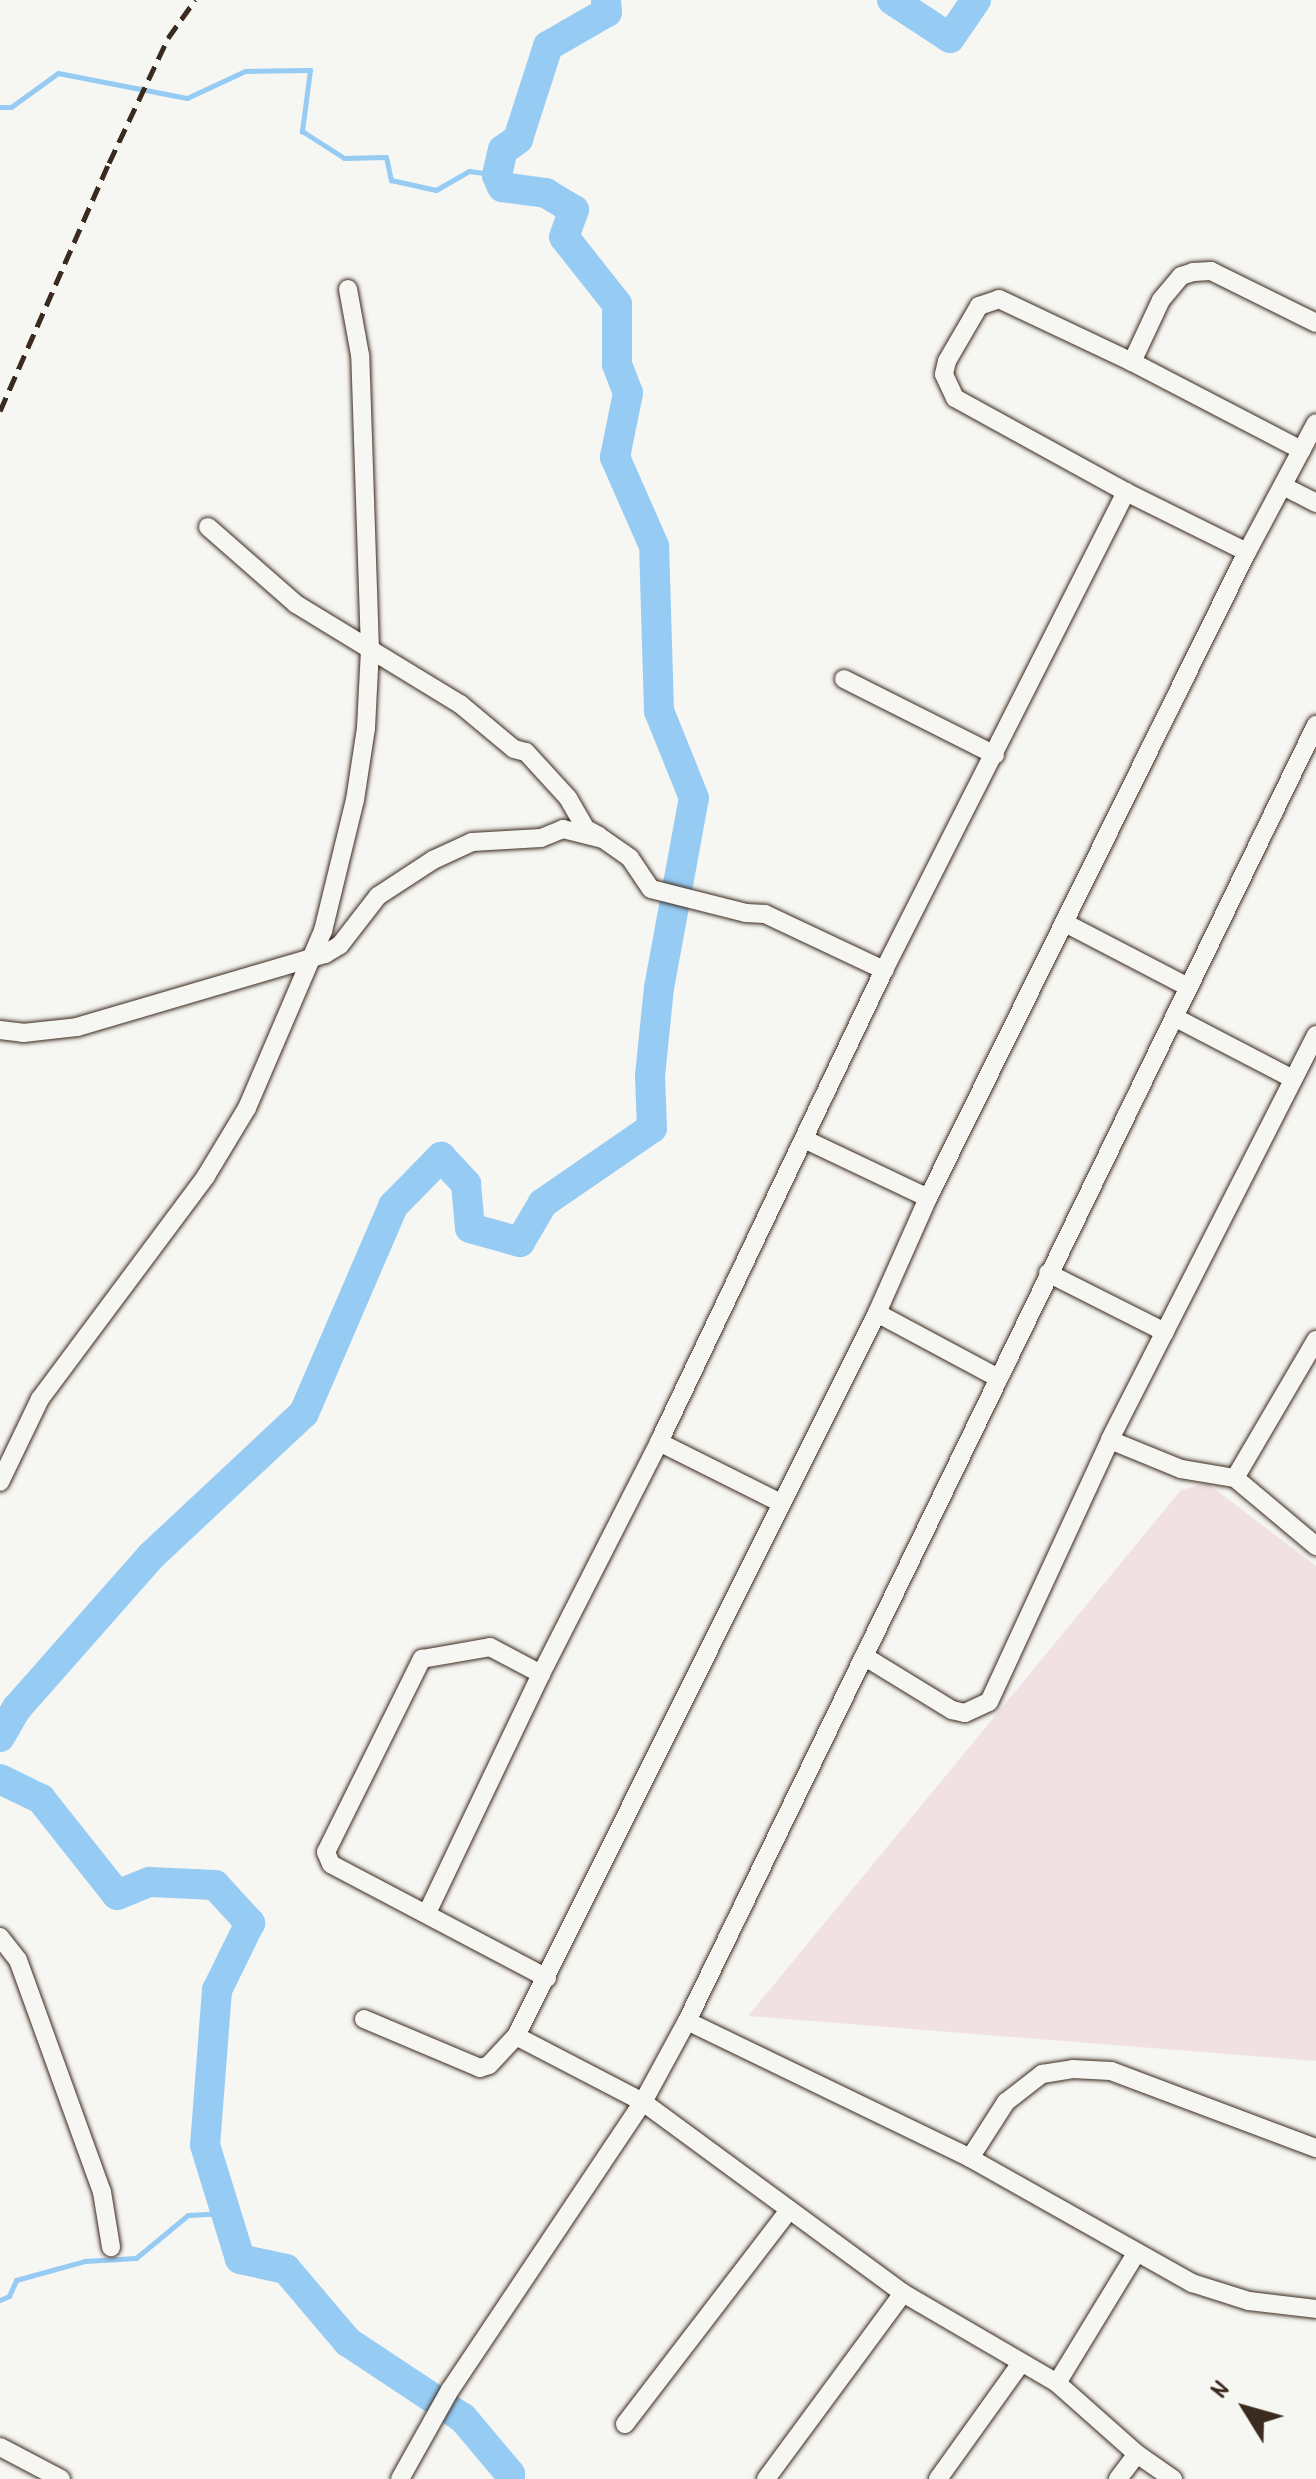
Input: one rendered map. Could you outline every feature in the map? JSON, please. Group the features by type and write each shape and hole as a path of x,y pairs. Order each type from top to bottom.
{"street":[{"path":"1132,362 1160,300 1181,276 1192,272 1211,271 1316,323"},
{"path":"0,1482 40,1399 206,1176 247,1108 323,931 355,800 366,728 370,650 360,355 348,289"},
{"path":"1247,552 969,407 955,398 944,374 947,361 979,306 992,298 1132,362 1301,450"},
{"path":"364,2019 480,2068 490,2065 516,2036 779,1502 877,1313 928,1198 1247,552 1316,423"},
{"path":"1285,487 1316,503"},
{"path":"427,1913 541,1674 659,1442 884,970 1126,492"},
{"path":"208,528 296,604 460,704 514,749 526,752 568,798 586,829 630,858 651,889 765,914 884,970"},
{"path":"844,680 995,755"},
{"path":"400,2479 450,2390 643,2102 688,2020 1316,726"},
{"path":"0,1030 23,1032 77,1026 270,972 340,945 378,896 472,842 540,838 563,829 604,839"},
{"path":"1066,924 1188,988"},
{"path":"1174,1017 1294,1079"},
{"path":"866,1658 952,1710 965,1713 988,1702 1110,1440 1316,1035"},
{"path":"804,1139 928,1198"},
{"path":"1048,1273 1166,1332"},
{"path":"877,1313 998,1378"},
{"path":"1234,1478 1316,1342"},
{"path":"1110,1440 1181,1469 1234,1478 1316,1546"},
{"path":"659,1442 779,1502"},
{"path":"541,1674 490,1647 422,1660 327,1848 331,1864 546,1978"},
{"path":"0,1937 18,1960 89,2156 102,2192 112,2247"},
{"path":"688,2020 970,2158 1192,2283 1249,2301 1316,2309"},
{"path":"516,2036 643,2102 903,2293 1057,2383 1137,2454 1173,2479"},
{"path":"970,2158 1006,2102 1042,2074 1074,2069 1111,2071 1316,2148"},
{"path":"625,2424 789,2210"},
{"path":"1057,2383 1137,2252"},
{"path":"766,2479 903,2293"},
{"path":"938,2479 1021,2362"},
{"path":"0,2447 61,2479"},
{"path":"1118,2479 1137,2454"}],"shaded area":[{"path":"1207,1483 1316,1566 1316,2061 748,2016 1181,1490"}],"waterway":[{"path":"0,1737 17,1708 151,1556 304,1413 393,1206 441,1157 466,1184 470,1228 520,1242 543,1203 652,1128 650,1076 659,988 694,798 659,711 654,546 615,457 628,393 617,364 617,304 564,237 574,210 546,193 502,187 497,175 503,150 518,139 548,46 607,12 606,0"},
{"path":"892,0 950,38 976,0"},
{"path":"0,107 11,107 58,73 187,98 245,71 310,70 302,131 344,158 386,157 391,180 436,190 469,171 497,175"},
{"path":"0,1779 41,1799 117,1895 150,1882 215,1885 250,1923 217,1990 205,2145 240,2259 286,2269 348,2342 463,2418 510,2474 510,2479"},
{"path":"0,2300 9,2296 16,2280 85,2261 136,2258 188,2215 226,2213"}],"railway":[{"path":"0,411 168,38 195,0"}]}
